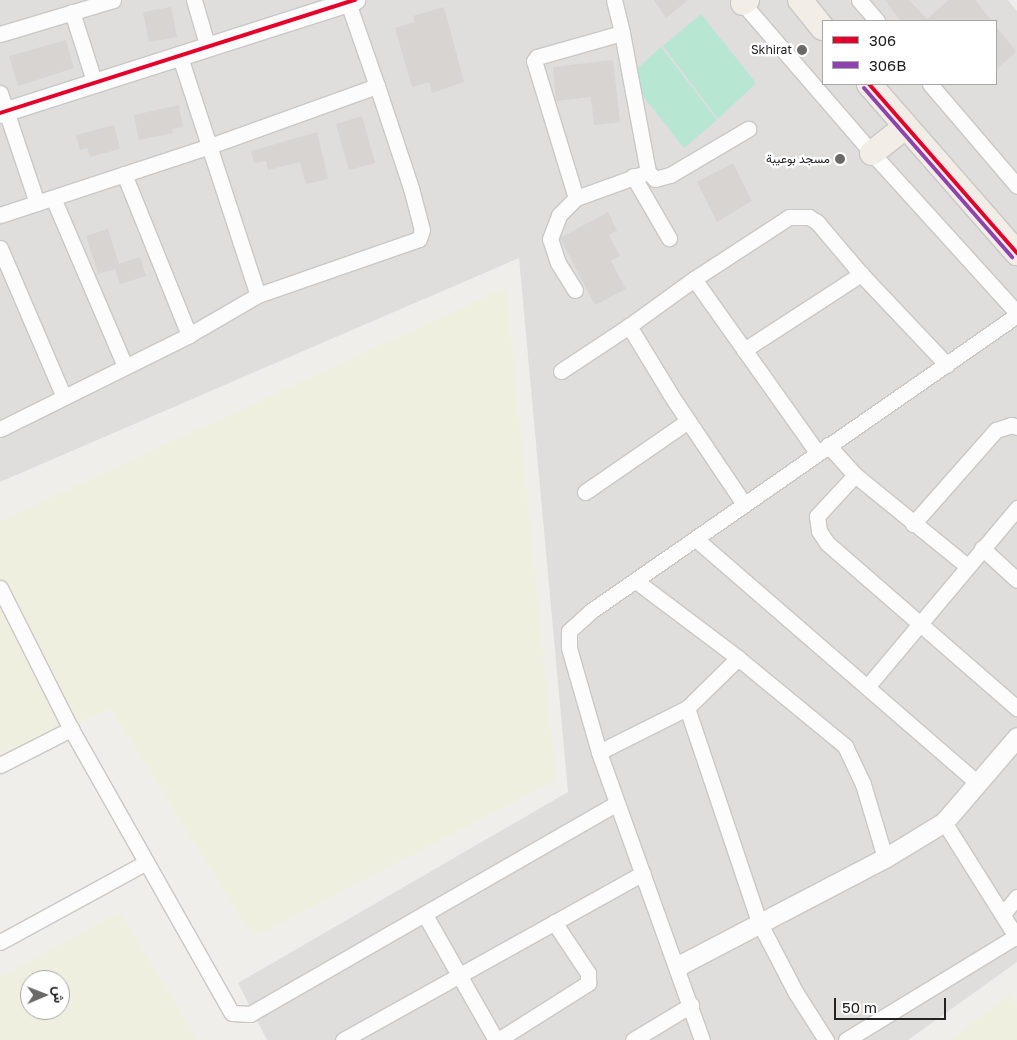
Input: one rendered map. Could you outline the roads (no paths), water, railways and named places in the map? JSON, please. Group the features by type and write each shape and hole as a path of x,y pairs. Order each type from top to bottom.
{"main road":[{"path":"806,2 822,26"},
{"path":"870,85 1017,253"},
{"path":"872,153 905,127"}],"street":[{"path":"0,34 113,0"},
{"path":"194,0 208,48"},
{"path":"614,0 622,33 641,174 669,238"},
{"path":"859,0 876,20"},
{"path":"1,425 64,397 189,336 258,295 412,244 421,235 411,188 350,1 180,57 3,112"},
{"path":"702,1040 678,966 599,752 569,648 569,631 585,615 697,540 744,504 947,365 1017,314 872,153 743,1"},
{"path":"72,12 95,84"},
{"path":"576,198 534,61 546,54 622,33"},
{"path":"180,57 258,295"},
{"path":"931,85 1017,186"},
{"path":"0,215 210,146 377,86"},
{"path":"0,93 3,112 37,203"},
{"path":"575,290 558,263 550,239 559,215 576,198 641,174 660,180 748,129"},
{"path":"124,174 189,336"},
{"path":"53,198 125,366"},
{"path":"561,371 629,326 694,279 789,217 800,215 817,222 861,274 947,365"},
{"path":"0,248 64,397"},
{"path":"744,350 861,274"},
{"path":"694,279 744,350 822,449 966,566"},
{"path":"629,326 688,421 744,504"},
{"path":"585,492 688,421"},
{"path":"913,524 996,430 1011,425 1017,427"},
{"path":"855,475 816,516 818,531 866,579 921,622 1017,708"},
{"path":"867,687 966,566 1017,508"},
{"path":"697,540 978,783"},
{"path":"982,548 1017,580"},
{"path":"636,581 738,658 845,746 863,784 885,858"},
{"path":"0,588 71,729 145,863 232,1013 250,1014 617,803"},
{"path":"599,752 687,708 738,658"},
{"path":"687,708 759,922 796,993 826,1040"},
{"path":"0,765 71,729"},
{"path":"678,966 759,922 885,858 944,822 1017,737"},
{"path":"846,1040 1016,938 1003,914 944,822"},
{"path":"0,942 145,863"},
{"path":"343,1040 461,977 554,922 643,873"},
{"path":"1003,914 1017,898"},
{"path":"425,915 497,1040 588,983 588,973 554,922"},
{"path":"633,1040 691,1005"}],"place":[{"name":"Skhirat","path":"802,50"},
{"name":"مسجد بوعيبة","path":"840,159"}]}
